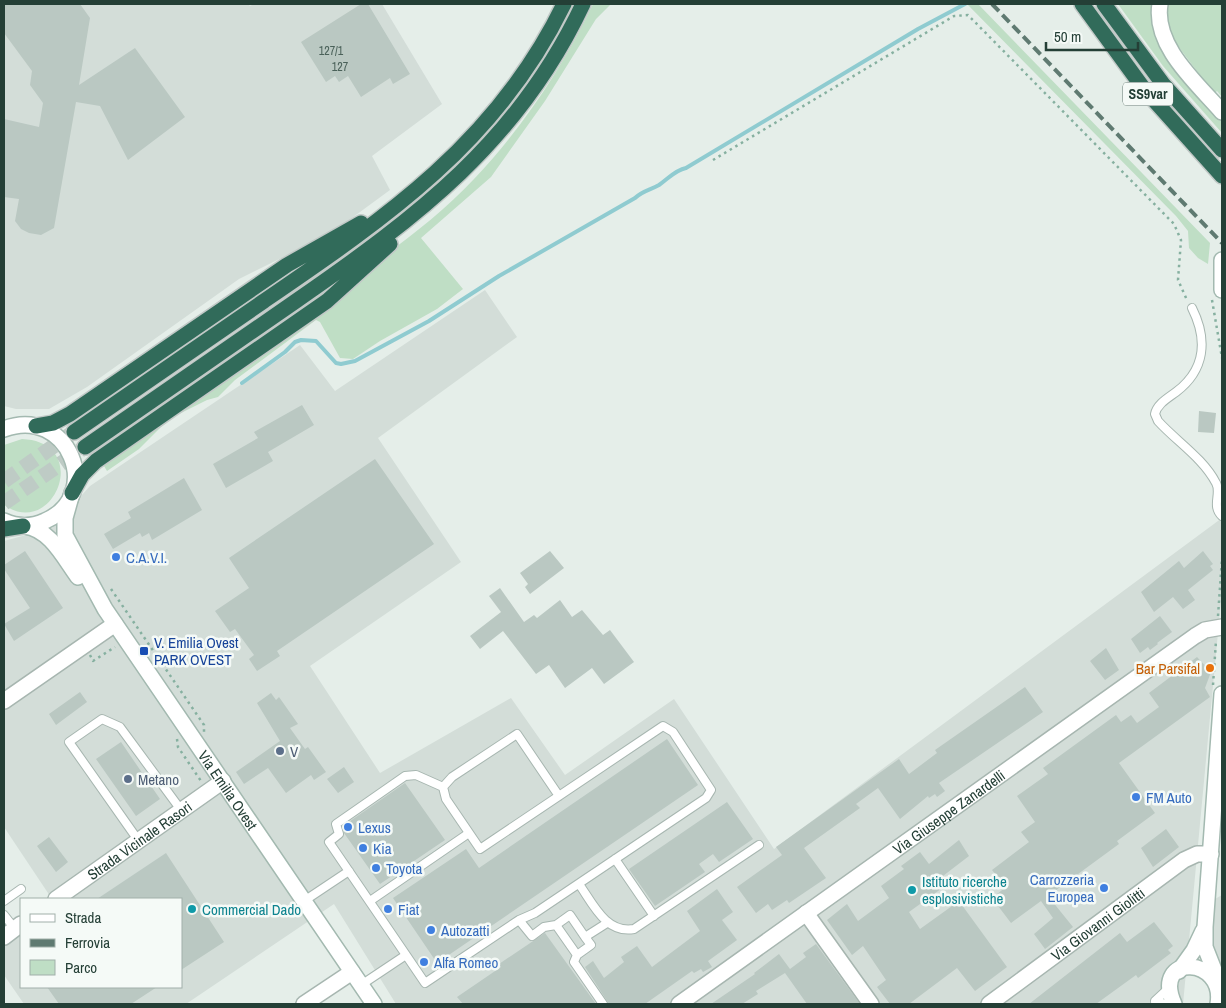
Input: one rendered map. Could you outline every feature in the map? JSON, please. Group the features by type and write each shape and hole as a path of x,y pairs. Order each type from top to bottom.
{"highway":[{"path":"74,432 316,265 396,206 455,155 500,106 535,57 564,4"},
{"path":"72,493 82,475 96,461 343,288 392,243 461,185 544,75 583,4"},
{"name":"SS9var","path":"1082,4 1144,89 1222,176"},
{"name":"SS9var","path":"1104,4 1163,84 1222,150"},
{"path":"36,426 53,422 70,414 287,265 376,212 431,169 500,106"},
{"path":"85,448 398,228 454,181 494,140"},
{"path":"4,529 23,526"}],"street":[{"path":"1160,4 1160,27 1167,43 1222,112"},
{"path":"1217,293 1222,260"},
{"name":"Via Emilia Ovest","path":"4,424 36,426 57,436 71,455 75,478 65,518 66,535 105,609"},
{"name":"Via Emilia Ovest","path":"4,429 20,425"},
{"name":"Via Emilia Ovest","path":"23,526 39,524 53,517 64,506 72,493"},
{"name":"Via Emilia Ovest","path":"4,521 34,527 46,535 105,609 374,1004"},
{"path":"4,701 115,624"},
{"name":"Via Giuseppe Zanardelli","path":"679,1004 1195,636 1205,630 1222,627"},
{"path":"4,686 10,688 23,687"},
{"path":"1220,1004 1222,990 1220,980 1205,947 1205,927 1222,694"},
{"name":"Strada Vicinale Rasori","path":"57,898 223,781"},
{"name":"Via Giovanni Giolitti","path":"989,1004 1184,860 1198,854 1211,854"},
{"path":"806,914 871,1004"},
{"path":"1174,1004 1170,987 1194,950 1205,927"},
{"path":"1178,972 1194,965 1210,969 1220,980"},
{"path":"304,1004 352,972"}],"lane":[{"path":"1192,308 1198,321 1201,339 1200,361 1193,377 1158,406 1155,414 1158,421 1200,463 1218,485 1217,509 1222,516"},
{"path":"138,840 69,742 85,730 102,719 120,727 181,810"},
{"path":"663,726 673,732 710,786 709,794 579,884 535,913 519,920 426,983 329,842 339,834 335,827 337,822 411,774 443,787 446,798 480,848 663,726"},
{"path":"443,787 452,777 517,734 559,796"},
{"path":"370,901 469,833"},
{"path":"579,884 607,923 624,931 634,930 759,845"},
{"path":"615,859 654,916"},
{"path":"304,901 349,871"},
{"path":"4,901 21,889"},
{"path":"4,915 13,930"},
{"path":"519,920 532,936 544,927 556,925 570,915 591,945 577,955 574,962 603,1004"},
{"path":"585,937 607,923"},
{"path":"556,925 577,955"},
{"path":"361,985 406,955"},
{"path":"1152,1002 1170,987"},
{"path":"1152,1002 1166,1004"}],"path":[{"path":"713,160 954,16 968,15 1174,224 1181,240 1178,280 1192,308"},
{"path":"1217,293 1222,358"},
{"path":"106,583 130,614 204,725 204,733"},
{"path":"84,646 94,661 115,647 121,655"},
{"path":"172,732 177,739 178,747 208,791"}],"shaded area":[{"path":"4,4 248,4 250,6 254,4 382,4 442,104 372,156 390,190 330,234 239,279 87,387 49,409 16,409 4,406"},
{"path":"485,290 517,337 378,438 461,562 310,666 380,773 511,698 565,775 674,699 774,849 1222,518 1222,590 1183,1004 396,1004 334,904 186,1004 24,1004 4,975 4,945 20,934 20,988 182,988 182,898 51,898 4,827 4,541 52,528 90,486 300,345 335,391"},
{"path":"1222,895 1222,973 1211,954 1215,899"}],"green space":[{"path":"593,4 611,4 596,19 545,101 491,177 421,238 463,289 437,309 380,341 353,359 340,358 320,322 316,320 235,380 218,397 207,400 177,415 161,427 139,449 107,471 104,466 112,459 406,239 458,195 509,139 541,96 569,51"},
{"path":"967,4 978,4 1210,243 1208,264 1198,258 1189,248 1188,231 1176,216"},
{"path":"1118,4 1153,4 1152,21 1160,43 1222,121 1222,133 1163,66"},
{"path":"1165,4 1222,4 1222,97 1217,91 1214,94 1169,34"},
{"path":"22,439 44,444 56,456 61,470 58,486 50,500 38,510 22,512 4,505 4,445"}],"building":[{"path":"4,4 80,4 90,18 79,85 135,48 185,117 128,160 100,106 76,102 54,228 41,235 29,233 21,229 15,221 19,199 4,197 4,119 39,127 43,103 30,85 32,71 4,33"},
{"path":"361,4 368,4 410,74 393,84 390,78 361,97 348,76 339,82 335,76 326,82 301,42"},
{"path":"302,405 314,425 268,452 273,461 226,488 213,464 258,438 254,432"},
{"path":"1199,411 1216,413 1214,433 1198,432"},
{"path":"375,459 434,544 277,651 280,656 257,671 249,659 254,655 235,629 230,632 215,611 249,588 229,558"},
{"path":"184,478 202,510 152,540 149,533 142,537 140,533 113,549 104,534 131,518 128,512"},
{"path":"25,551 63,608 14,641 4,624 30,608 4,569 4,565"},
{"path":"550,551 564,568 530,594 525,587 528,584 520,573"},
{"path":"1203,551 1213,564 1210,566 1213,570 1188,590 1195,600 1183,609 1173,597 1154,612 1141,592 1179,561 1184,568"},
{"path":"500,588 524,622 534,615 537,618 560,600 572,617 582,610 603,635 610,630 634,662 604,684 592,668 565,688 549,665 536,674 503,631 480,649 470,636 501,612 489,596"},
{"path":"1160,616 1172,632 1150,650 1148,647 1140,653 1131,639"},
{"path":"1106,648 1119,670 1105,680 1090,661"},
{"path":"1197,657 1211,672 1205,688 1210,697 1119,763 1155,813 1117,841 1119,844 1048,896 1073,927 1045,949 1034,934 1053,918 1041,901 1011,923 992,898 1006,887 992,870 1029,842 1021,832 1035,822 1017,796 1048,774 1043,768 1116,715 1121,722 1131,715 1137,723 1159,707 1149,693"},
{"path":"1025,687 1043,712 939,783 945,791 937,797 935,794 929,798 928,796 900,819 878,788 856,804 860,808 804,848 826,878 789,903 787,900 772,910 768,904 756,913 737,887 782,855 776,847 899,759 909,774 937,753 935,750"},
{"path":"80,692 87,702 56,725 49,714"},
{"path":"271,693 276,700 279,697 298,724 290,728 305,749 308,747 326,772 314,780 311,775 286,793 268,768 244,784 236,772 280,741 257,703"},
{"path":"667,739 698,785 437,963 393,898 466,849 479,868"},
{"name":"Metano","path":"121,742 160,799 136,816 96,759"},
{"path":"344,767 354,782 338,793 327,779"},
{"path":"405,783 445,840 380,884 344,833 343,826"},
{"path":"727,802 753,839 719,862 713,854 699,864 705,872 655,906 629,869"},
{"path":"1166,829 1179,847 1153,867 1141,848"},
{"path":"49,837 68,862 56,872 37,846"},
{"path":"959,840 969,856 939,879 945,886 909,912 920,929 959,901 1007,967 975,991 957,968 909,1004 890,1004 877,987 886,980 863,946 852,955 827,920 847,904 858,921 889,898 881,886 904,869 901,866 920,852 929,864"},
{"name":"Commercial Dado","path":"166,853 224,942 182,969 182,898 98,898"},
{"path":"717,889 733,912 722,920 737,940 708,961 712,967 703,972 701,969 694,973 692,971 645,1004 609,1004 585,967 593,961 604,978 624,962 621,957 637,946 652,967 700,931 687,911"},
{"path":"1154,922 1173,946 1168,950 1171,953 1138,978 1136,975 1096,1004 1029,1004 1120,933 1127,942"},
{"path":"545,933 596,1004 463,1004 457,997 501,967 499,964"},
{"path":"816,944 860,1004 807,1004 785,973 756,991 758,994 742,1004 711,1004 755,974 779,954 790,969 806,957 803,953"},
{"path":"48,988 155,988 131,1004 59,1004"}],"waterway":[{"path":"242,383 285,352 295,342 301,340 316,341 336,363 341,364 355,361 429,321 499,276 640,194 659,185 675,173 918,29 965,4"}],"tunnel":[{"path":"4,481 71,434"},
{"path":"4,503 85,447"}],"railway":[{"path":"992,4 1222,243"}],"place":[{"name":"C.A.V.I.","path":"116,557"},
{"name":"V. Emilia Ovest PARK OVEST","path":"144,651"},
{"name":"Bar Parsifal","path":"1210,668"},
{"name":"V","path":"280,751"},
{"name":"Metano","path":"128,779"},
{"name":"FM Auto","path":"1136,797"},
{"name":"Lexus","path":"348,827"},
{"name":"Kia","path":"363,848"},
{"name":"Toyota","path":"376,868"},
{"name":"Carrozzeria Europea","path":"1104,888"},
{"name":"Istituto ricerche esplosivistiche","path":"912,890"},
{"name":"Commercial Dado","path":"192,909"},
{"name":"Fiat","path":"388,909"},
{"name":"Autozatti","path":"431,930"},
{"name":"Alfa Romeo","path":"424,962"}]}
